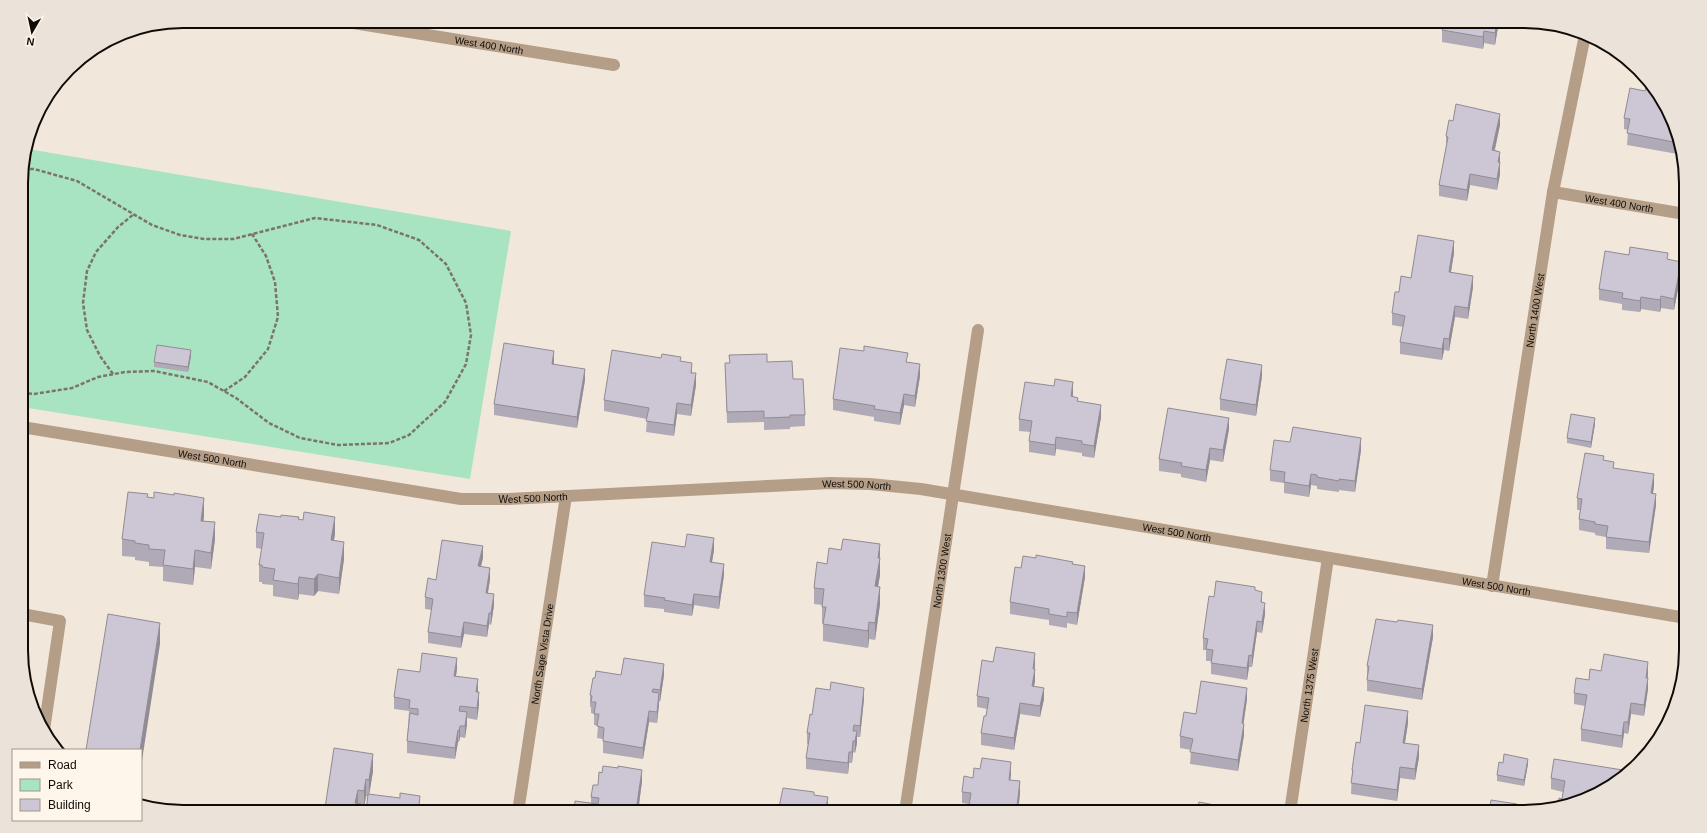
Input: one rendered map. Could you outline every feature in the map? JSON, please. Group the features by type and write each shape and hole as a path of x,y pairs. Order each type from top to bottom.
{"street":[{"name":"West 400 North","path":"384,28 614,65"},
{"name":"North 1400 West","path":"1492,586 1553,192 1584,40"},
{"name":"West 400 North","path":"1553,192 1679,213"},
{"name":"North 1300 West","path":"906,805 978,330"},
{"name":"West 500 North","path":"28,428 461,499 566,496 830,483 870,484 921,489 1679,617"},
{"name":"North Sage Vista Drive","path":"519,805 566,496"},
{"name":"North 1375 West","path":"1291,805 1328,558"},
{"path":"28,615 60,621 45,721"}],"path":[{"path":"28,169 34,169 77,181 152,225 180,235 204,239 233,239 315,218 377,225 419,240 446,264 466,303 471,336 466,364 446,402 409,435 389,443 338,446 300,438 269,423 224,391 208,382 154,370 113,374 72,388 34,394 28,394"},
{"path":"113,374 100,356 87,330 83,303 87,271 96,252 118,227 134,214"},
{"path":"224,391 245,377 268,350 278,317 275,282 266,256 252,234"}],"green space":[{"path":"32,150 511,231 470,479 28,408 28,173"}],"building":[{"path":"1442,28 1496,28 1495,33 1484,31 1483,37 1442,30"},
{"path":"1630,88 1645,91 1646,88 1653,97 1663,115 1674,142 1627,133 1630,119 1624,118"},
{"path":"1456,104 1500,114 1492,150 1500,152 1497,179 1470,174 1467,190 1439,185 1448,137 1446,136 1449,120 1453,121"},
{"path":"1418,235 1454,241 1449,272 1473,276 1468,308 1455,306 1449,339 1444,338 1442,349 1400,342 1405,316 1392,313 1395,292 1399,292 1401,276 1411,278"},
{"path":"1630,247 1668,253 1667,259 1679,262 1679,273 1674,299 1661,296 1660,300 1641,297 1640,301 1622,298 1623,293 1599,289 1605,251 1629,255"},
{"path":"504,343 554,351 552,364 585,369 577,417 494,404"},
{"path":"157,345 191,350 188,367 154,362"},
{"path":"864,346 908,353 906,362 920,364 915,396 904,394 900,413 874,409 875,406 833,399 840,348 864,351"},
{"path":"612,350 661,358 662,354 681,357 680,361 692,363 691,373 696,373 691,405 677,403 674,425 646,421 649,408 604,400"},
{"path":"767,354 767,362 792,361 793,379 803,379 805,415 764,418 764,411 727,412 725,363 730,363 729,355"},
{"path":"1227,359 1262,365 1256,405 1220,399"},
{"path":"1055,379 1073,382 1071,396 1078,398 1077,401 1101,405 1094,446 1082,444 1082,441 1056,437 1055,445 1029,441 1032,421 1019,419 1025,382 1054,386"},
{"path":"1168,408 1229,418 1223,450 1210,448 1206,470 1181,466 1182,463 1159,459"},
{"path":"1571,414 1595,418 1591,442 1567,438"},
{"path":"1293,427 1361,438 1355,481 1339,479 1339,481 1317,477 1317,475 1311,474 1309,486 1284,482 1285,472 1270,470 1274,440 1290,442"},
{"path":"1585,453 1604,456 1603,460 1614,462 1613,468 1654,474 1651,493 1656,494 1649,542 1606,537 1608,526 1579,519 1582,499 1577,498"},
{"path":"128,492 148,494 147,497 154,498 154,492 174,495 174,493 204,498 201,521 215,522 211,553 195,550 193,569 163,565 165,550 149,549 149,545 122,539"},
{"path":"304,512 335,517 331,540 344,542 339,578 318,574 314,579 299,577 298,584 273,580 275,569 262,567 262,565 259,565 264,533 256,532 259,514 281,517 281,515 299,517 298,519 303,520"},
{"path":"687,534 714,538 710,562 724,564 719,597 694,594 692,605 664,600 665,598 644,595 652,542 685,547"},
{"path":"843,539 880,544 878,558 880,558 875,586 880,587 875,623 869,622 868,631 823,624 826,607 822,607 824,589 814,588 817,562 827,564 829,548 841,550"},
{"path":"442,540 483,546 478,566 490,568 486,593 494,594 487,626 464,622 461,637 428,632 433,599 425,597 428,578 436,580"},
{"path":"1036,555 1073,562 1072,564 1085,566 1077,613 1067,612 1067,617 1049,614 1049,609 1010,602 1015,567 1021,568 1023,556 1036,558"},
{"path":"1216,581 1255,587 1255,590 1262,592 1261,602 1265,603 1262,622 1257,621 1252,656 1249,655 1247,668 1211,663 1213,650 1206,649 1208,639 1203,638 1209,596 1214,597"},
{"path":"108,614 160,623 140,749 86,749"},
{"path":"1376,619 1397,622 1398,620 1433,625 1422,689 1367,680 1369,666 1367,666"},
{"path":"996,647 1035,653 1033,669 1035,669 1032,686 1044,688 1040,706 1020,703 1014,738 981,733 989,698 977,696 982,660 993,662"},
{"path":"422,653 457,658 454,676 478,679 476,692 479,692 477,708 460,706 459,711 467,712 465,726 460,726 459,731 458,730 455,748 407,741 410,713 418,715 418,709 409,708 410,700 394,697 398,669 420,672"},
{"path":"1604,654 1648,662 1646,678 1648,678 1644,705 1631,703 1628,722 1624,722 1622,736 1581,729 1587,695 1574,693 1576,678 1589,680 1590,669 1601,671"},
{"path":"624,658 664,664 660,690 653,689 652,692 659,693 657,712 649,711 643,748 603,741 604,728 597,726 599,714 594,714 596,702 591,702 592,696 590,695 593,678 595,678 596,671 621,675"},
{"path":"1201,681 1247,688 1242,723 1244,724 1238,760 1190,752 1193,739 1180,736 1184,712 1196,714"},
{"path":"831,682 864,688 860,726 854,725 853,731 857,731 855,741 853,741 852,752 849,752 848,763 806,758 810,733 807,733 810,714 812,715 816,688 830,690"},
{"path":"1365,705 1408,711 1403,743 1419,745 1415,769 1400,767 1397,790 1351,783 1356,742 1360,743"},
{"path":"334,748 373,754 369,780 366,779 364,791 358,790 355,803 361,805 325,805"},
{"path":"1504,754 1528,759 1524,780 1497,775 1499,762 1503,763"},
{"path":"982,758 1011,762 1009,780 1020,781 1017,805 969,805 971,793 962,792 964,776 973,778 974,768 980,769"},
{"path":"1554,759 1622,770 1610,779 1592,789 1574,797 1559,801 1559,798 1562,799 1565,781 1551,778"},
{"path":"603,766 618,768 618,766 642,770 637,804 646,805 575,805 575,801 598,804 599,798 591,797 593,785 598,785 599,772 602,773"},
{"path":"783,788 814,792 814,795 828,797 827,805 779,805"},
{"path":"400,793 420,796 419,805 367,805 368,794 400,798"},
{"path":"1491,800 1517,804 1517,805 1490,805"},
{"path":"1199,802 1215,805 1198,805"}]}
